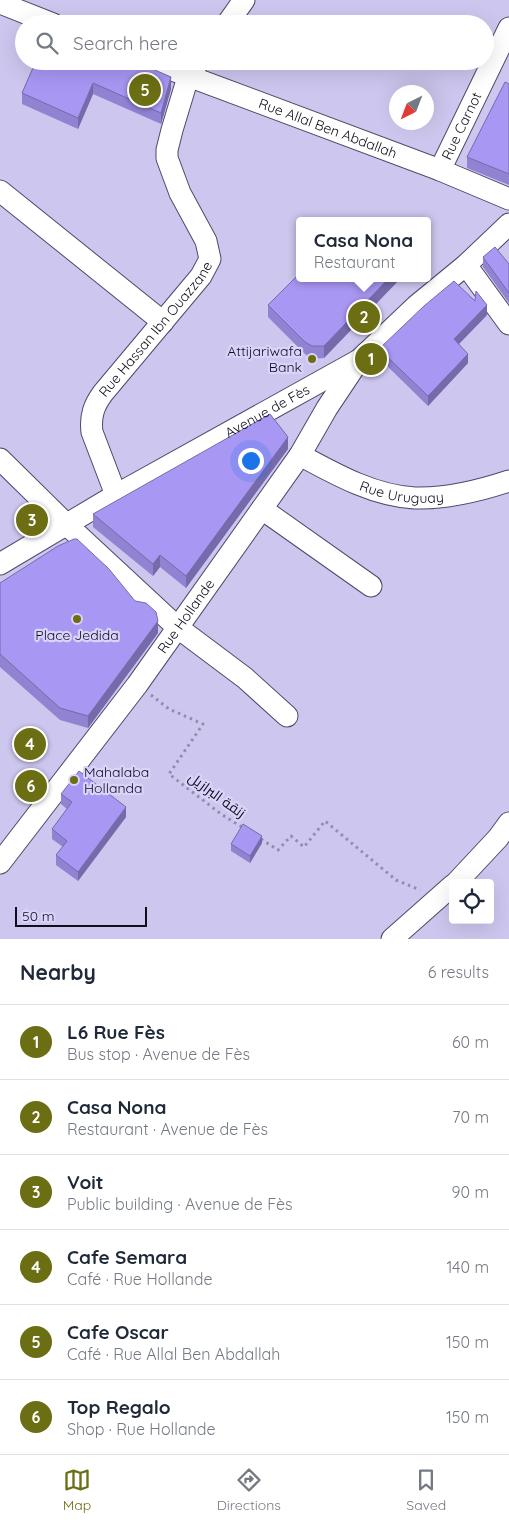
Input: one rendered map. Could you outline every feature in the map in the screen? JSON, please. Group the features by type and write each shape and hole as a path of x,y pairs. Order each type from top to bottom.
{"street":[{"path":"233,15 244,0"},
{"path":"0,3 30,15"},
{"name":"Rue Carnot","path":"494,59 509,28"},
{"name":"Rue Hassan Ibn Ouazzane","path":"116,495 92,432 92,415 97,402 201,276 210,259 206,241 180,193 167,158 172,130 194,70"},
{"name":"Rue Allal Ben Abdallah","path":"196,70 509,199"},
{"name":"Rue Carnot","path":"440,170 489,70"},
{"path":"0,191 162,322"},
{"name":"Avenue de Fès","path":"0,564 116,495 359,360 416,306 466,265 509,224"},
{"path":"466,265 509,324"},
{"name":"Rue Hollande","path":"0,863 137,685 178,628 300,455 327,408 359,360"},
{"name":"Rue Uruguay","path":"300,455 354,482 387,493 414,498 463,494 509,481"},
{"path":"0,459 66,524 178,628 246,678 287,716"},
{"path":"262,509 371,586"},
{"path":"460,879 498,838 509,823"},
{"path":"392,939 446,892"}],"path":[{"name":"زنقة البرازيل","path":"137,685 169,709 203,724 169,774 221,814 245,829"},
{"name":"زنقة البرازيل","path":"254,835 278,850 291,836 304,847 325,820 396,880 446,892"}],"building":[{"path":"32,70 155,70 171,77 161,113 93,83 78,118 22,93"},
{"path":"505,82 509,84 509,174 467,157"},
{"path":"495,247 509,264 509,293 483,257"},
{"path":"296,277 296,282 385,282 324,346 312,346 305,342 268,305"},
{"path":"454,281 475,301 476,291 487,305 454,339 468,354 428,396 379,349 424,306"},
{"path":"270,414 288,437 186,576 160,555 153,564 93,514"},
{"path":"77,539 109,569 135,601 146,603 156,612 158,621 88,716 60,708 0,654 0,583 58,546"},
{"path":"79,771 126,807 78,872 56,855 67,841 52,829 72,802 61,794"},
{"path":"243,824 262,836 250,856 231,844"}],"place":[{"name":"Cafe Oscar","path":"145,90"},
{"name":"Casa Nona","path":"364,317"},
{"name":"Attijariwafa Bank","path":"312,359"},
{"name":"L6 Rue Fès","path":"371,359"},
{"name":"Voit","path":"32,520"},
{"name":"Place Jedida","path":"77,619"},
{"name":"Cafe Semara","path":"30,744"},
{"name":"Mahalaba Hollanda","path":"74,780"},
{"name":"Top Regalo","path":"31,786"}]}
